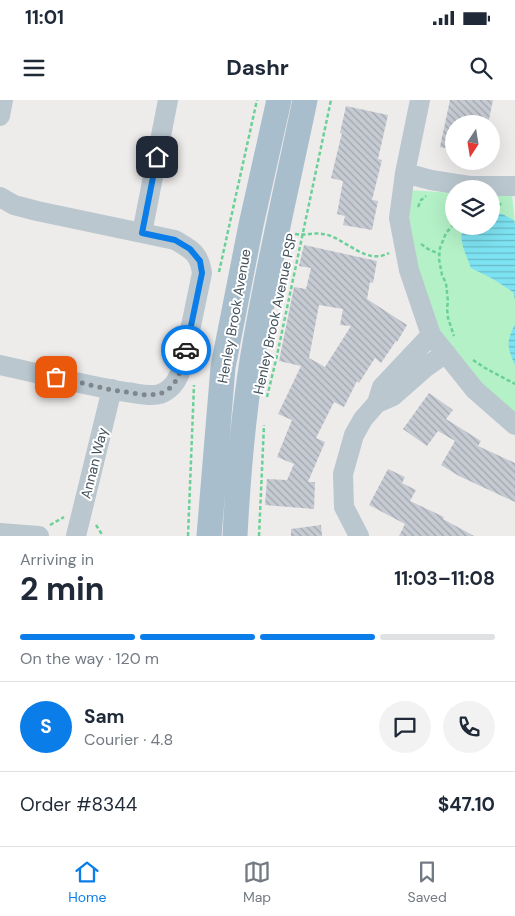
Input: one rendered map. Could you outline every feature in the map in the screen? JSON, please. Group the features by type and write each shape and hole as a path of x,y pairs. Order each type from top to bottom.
{"main road":[{"name":"Henley Brook Avenue","path":"208,536 222,367 279,100"},
{"name":"Henley Brook Avenue","path":"235,536 242,437 252,361 266,283 305,100"}],"street":[{"path":"0,116 3,100"},
{"path":"142,233 168,100"},
{"path":"420,100 405,173 399,218 409,270 432,335 450,346 475,390 515,425"},
{"path":"405,173 431,180 470,186 515,186"},
{"path":"0,197 14,204 37,211 175,240 190,249 200,261 202,273 183,364 178,378 170,388 160,394 146,395 112,390 0,365"},
{"path":"377,403 382,387 432,335"},
{"path":"359,536 344,507 343,474 354,435 363,419 377,403 392,396 450,346"},
{"name":"Annan Way","path":"76,536 112,390"},
{"path":"0,533 41,530"}],"path":[{"name":"Henley Brook Avenue PSP","path":"267,398 332,100"},
{"path":"417,208 421,200 429,193 431,180"},
{"path":"302,235 321,233 332,236 360,253 376,256 384,255 418,236 421,244 440,254"},
{"path":"445,235 440,248 440,266 446,283 450,346"},
{"path":"470,356 485,368 515,384"},
{"path":"259,536 264,417"},
{"path":"41,530 67,515"}],"green space":[{"path":"408,190 445,192 445,235 500,235 500,194 512,195 515,224 515,417 465,374 429,313 408,246"}],"water":[{"path":"500,213 514,220 515,300 513,292 471,268 463,247 462,236 500,235"},
{"path":"515,324 515,365 510,354 509,340"}],"building":[{"path":"450,100 493,100 490,115 447,115"},
{"path":"346,106 388,115 378,159 382,160 372,200 378,201 372,230 343,225 345,216 337,214 343,181 331,178 342,133 340,133"},
{"path":"445,124 445,148 440,147"},
{"path":"304,245 377,261 373,283 370,282 367,299 407,325 381,363 375,358 359,383 357,381 344,407 334,402 316,438 325,442 308,482 315,482 314,509 265,505 267,479 287,480 294,464 277,457 292,420 278,414 301,366 279,361 294,287 306,289 311,268 299,266","holes":["319,305 343,309 340,325 351,326 325,367 309,358"]},
{"path":"429,393 453,410 446,419 481,441 478,446 515,463 515,502 459,476 441,465 455,441 438,431 427,446 403,429"},
{"path":"388,469 405,477 402,483 416,490 410,501 444,517 443,519 474,536 399,536 405,524 369,505"},
{"path":"321,525 322,536 291,536 291,529"}],"way so far":[{"path":"56,377 112,390 146,395 160,394 170,388 178,378 186,350"}],"route":[{"path":"157,157 142,233 175,240 190,249 200,261 202,273 186,350"}]}
